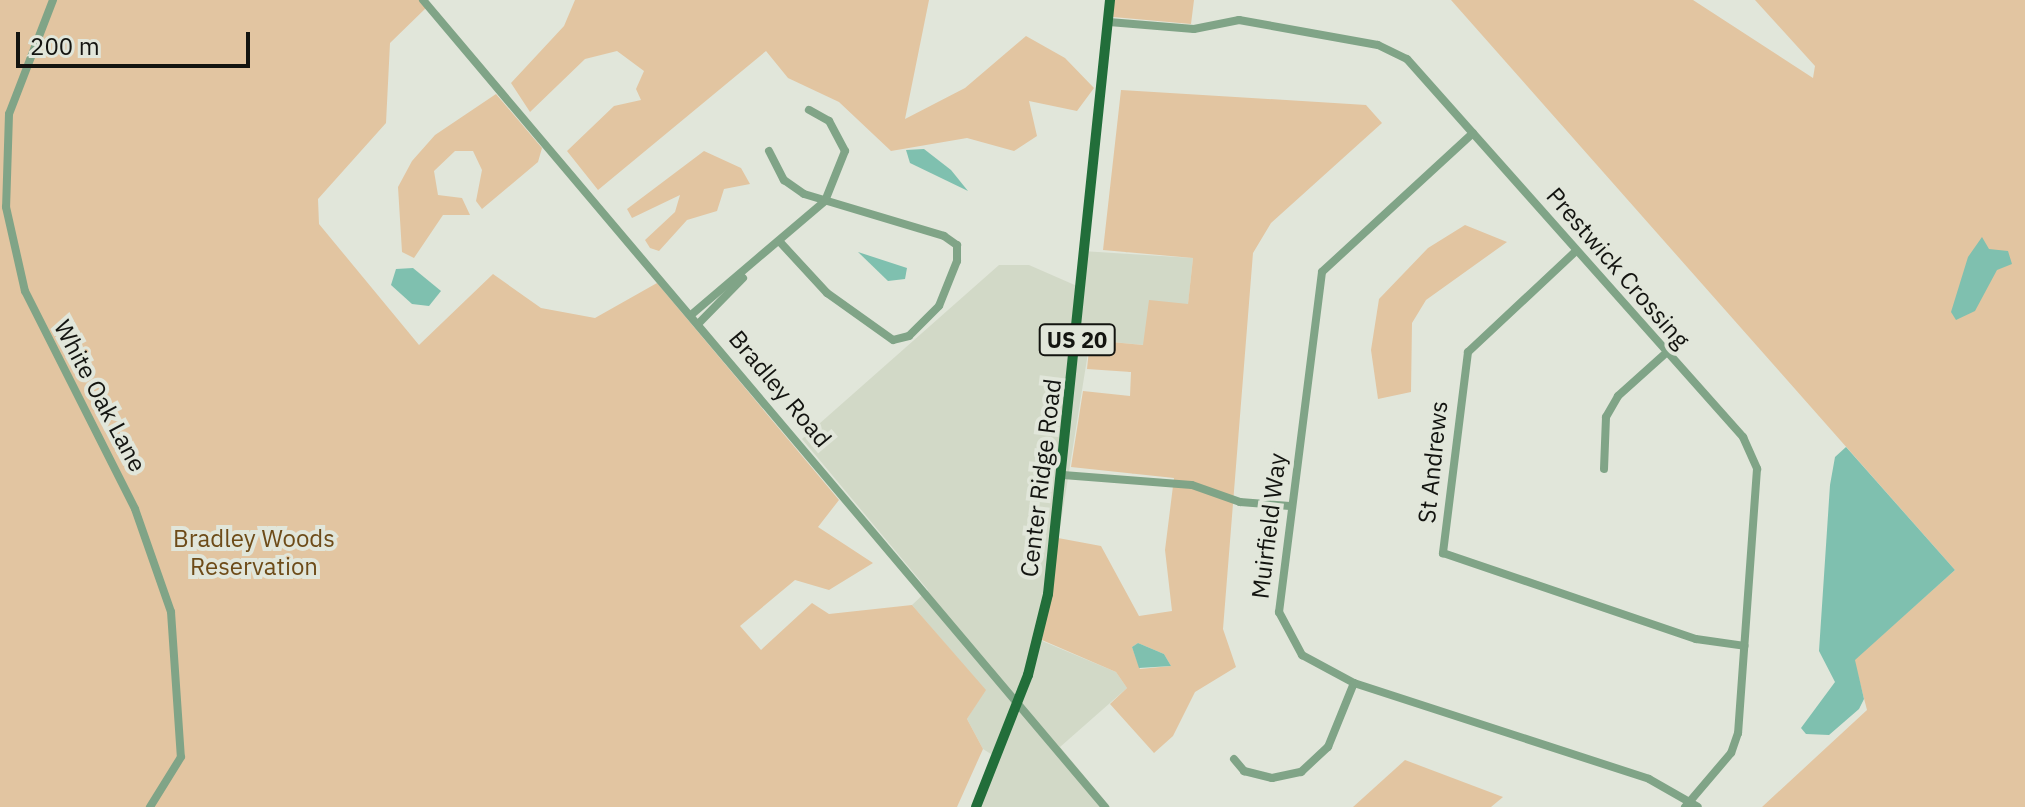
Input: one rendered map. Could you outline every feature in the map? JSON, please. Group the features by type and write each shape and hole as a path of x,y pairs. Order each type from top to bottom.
{"main road":[{"name":"Center Ridge Road","path":"976,807 1018,704 1048,594 1063,475 1110,0"}],"street":[{"name":"White Oak Lane","path":"53,0 9,114 6,207 25,291 135,509 171,612 181,757 150,807"},
{"name":"Bradley Road","path":"423,0 1105,807"},
{"name":"Prestwick Crossing","path":"1109,22 1194,29 1239,20 1378,45 1407,59 1743,437 1757,469 1745,646 1731,753 1691,805"},
{"path":"699,323 753,267 825,201 845,151 829,121 809,110"},
{"name":"Muirfield Way","path":"1473,133 1322,272 1279,612 1302,655 1354,683 1649,779 1691,805"},
{"path":"769,151 784,180 825,201 952,239 953,281 909,336 893,340 827,293 780,242"},
{"name":"St Andrews","path":"1576,251 1468,352 1443,553 1696,639 1745,646"},
{"path":"691,315 753,267"},
{"path":"1604,469 1606,417 1666,353"},
{"path":"1063,475 1192,485 1240,502 1290,506"},
{"path":"1234,759 1244,771 1272,778 1301,772 1328,747 1354,683"}],"shaded area":[{"path":"1082,251 1193,258 1188,305 1144,345 1090,340 1042,641 1116,672 1127,688 1060,747 1110,807 979,807 999,759 983,749 967,719 985,690 912,605 928,590 802,439 999,265 1029,265 1077,286"}],"green space":[{"name":"Bradley Woods Reservation","path":"0,0 423,0 428,6 390,43 386,123 318,199 319,224 419,345 493,274 541,308 595,318 657,283 839,500 818,527 873,563 829,590 795,580 740,626 761,650 812,603 829,614 912,605 986,690 967,719 983,749 957,807 0,807"},
{"path":"575,0 929,0 905,119 965,88 1026,36 1065,58 1094,88 1077,111 1029,101 1037,136 1014,151 967,138 891,151 839,102 788,78 766,51 598,190 567,151 614,106 641,100 636,89 644,71 617,51 585,59 530,112 511,83 564,26"},
{"path":"1114,0 1194,0 1191,24 1113,17"},
{"path":"1451,0 1693,0 1813,78 1815,66 1755,0 2025,0 2025,807 1762,807 1867,710 1854,660 1955,570"},
{"path":"1121,90 1366,105 1382,123 1271,223 1253,253 1223,629 1236,667 1195,692 1173,736 1154,753 1110,704 1127,688 1116,672 1042,640 1058,538 1101,546 1139,616 1172,611 1165,550 1174,478 1071,467 1083,391 1130,396 1131,372 1087,369 1090,340 1143,345 1149,300 1188,304 1193,258 1103,250","holes":["1138,643 1164,654 1171,666 1140,669 1132,647"]},
{"path":"496,94 542,148 538,162 482,209 476,201 482,170 473,151 455,151 434,171 438,195 462,198 470,215 443,215 414,258 402,252 398,187 412,161 435,135"},
{"path":"704,151 741,168 750,184 724,189 717,211 687,220 659,251 650,248 645,240 675,212 680,195 632,218 627,209"},
{"path":"1465,225 1507,242 1426,300 1412,323 1411,392 1378,399 1371,350 1379,299 1428,248"},
{"path":"1405,760 1503,797 1491,807 1353,807"}],"water":[{"path":"924,149 951,170 968,191 910,163 906,150"},
{"path":"1982,237 1989,249 2008,251 2012,264 1997,270 1975,311 1956,320 1951,312 1968,257"},
{"path":"858,252 907,268 905,279 888,281"},
{"path":"413,268 441,291 429,306 412,304 391,285 396,269"},
{"path":"1846,447 1955,570 1855,660 1864,699 1859,709 1829,735 1806,734 1801,728 1835,682 1819,651 1830,485 1835,457"},
{"path":"1138,643 1164,654 1171,666 1139,668 1132,647"}]}
